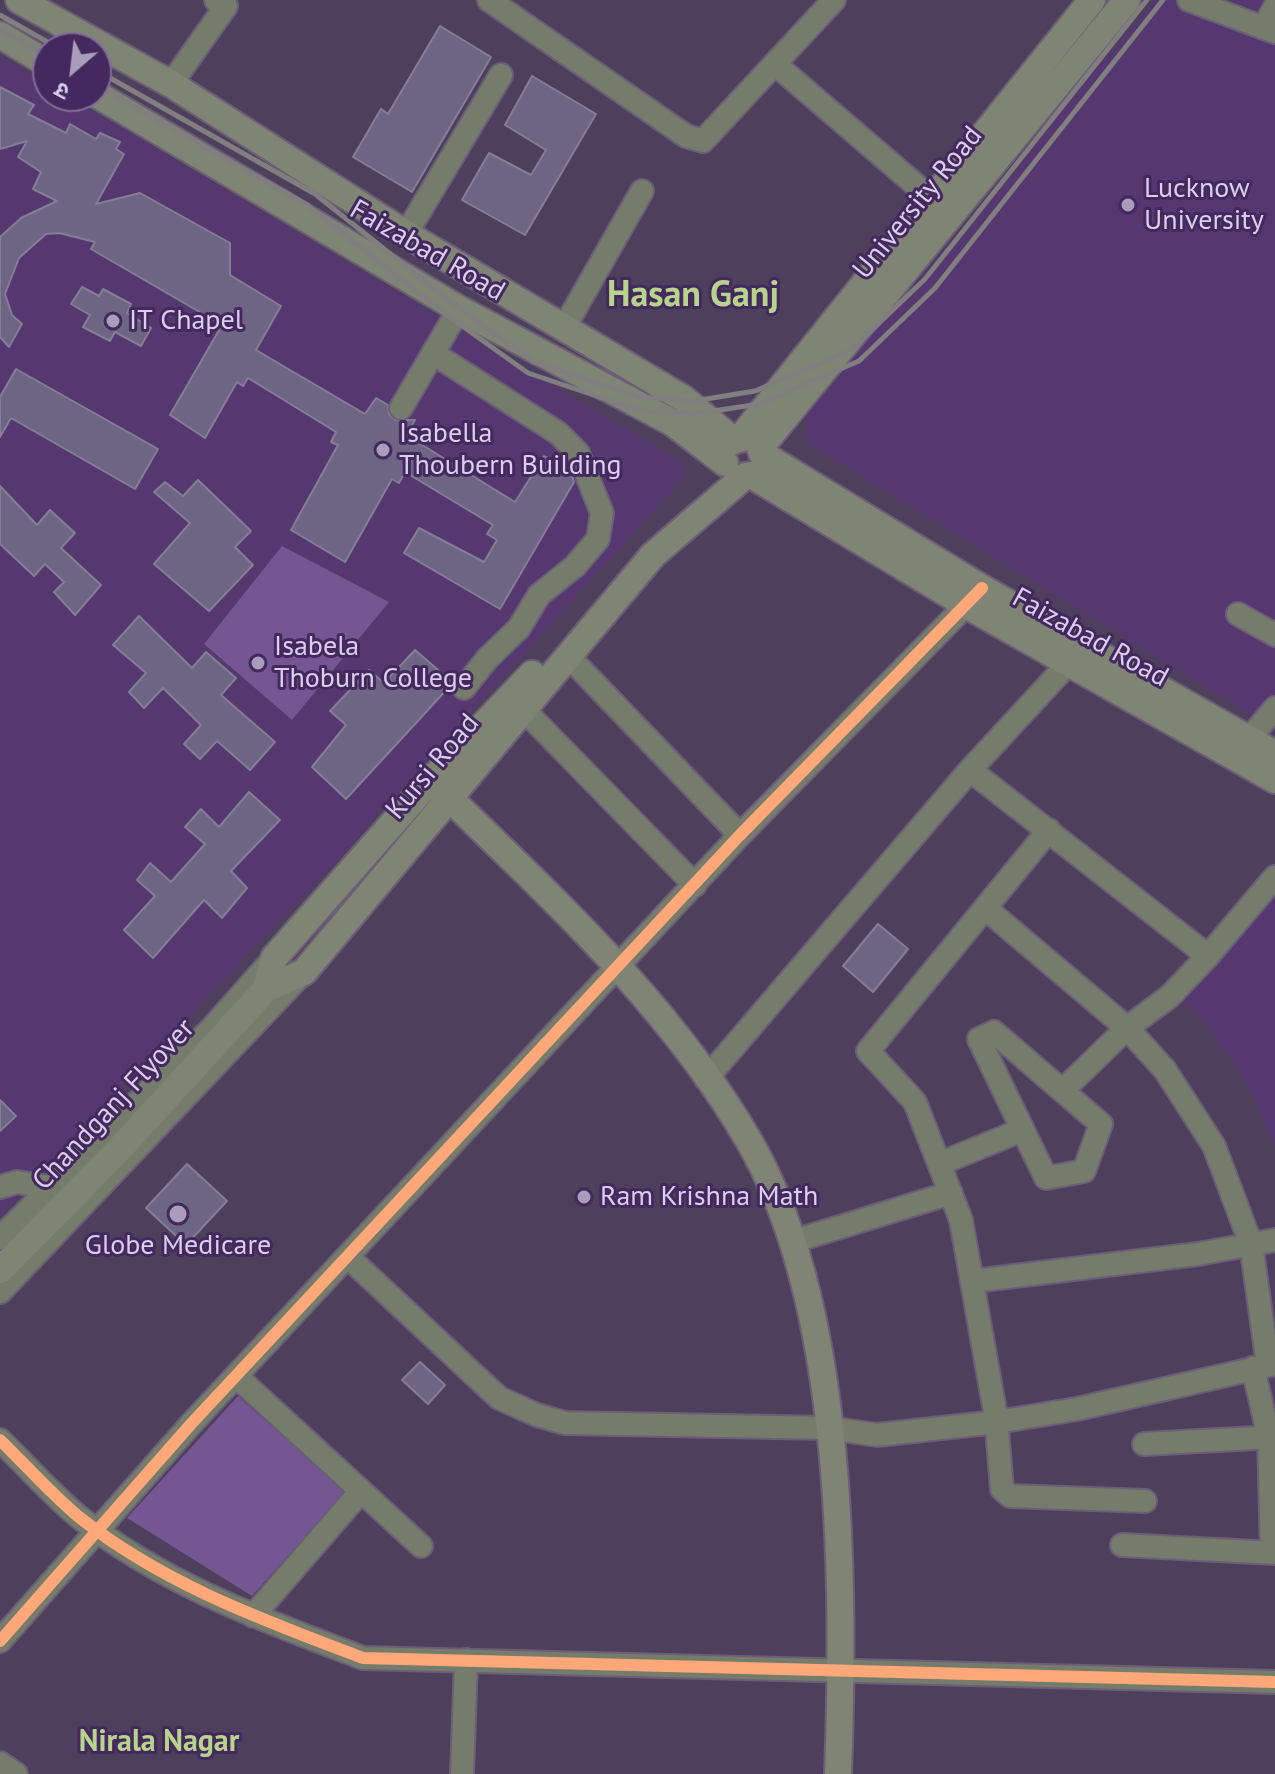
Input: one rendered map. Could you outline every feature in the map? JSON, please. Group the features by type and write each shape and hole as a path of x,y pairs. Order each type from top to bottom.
{"main road":[{"name":"Faizabad Road","path":"19,0 171,84 406,234 684,399 743,458"},
{"name":"University Road","path":"743,458 931,198 1092,0"},
{"name":"University Road","path":"743,458 1120,2"},
{"path":"0,35 32,54"},
{"name":"Faizabad Road","path":"112,103 459,309 743,458 974,597 1077,654 1275,754"},
{"name":"Kursi Road","path":"266,989 274,958 523,709 653,555 743,458"},
{"name":"Kursi Road","path":"240,1017 266,989 304,972 440,789 743,458"},
{"name":"Faizabad Road","path":"1077,654 1275,780"},
{"path":"440,789 599,944 619,968 706,1079 749,1141 778,1201 808,1299 828,1428 840,1556 838,1774"},
{"name":"Chandganj Flyover","path":"0,1270 240,1017"}],"street":[{"path":"489,0 686,136 703,141 834,0"},
{"path":"1189,0 1269,30 1275,7"},
{"path":"171,84 224,2"},
{"path":"775,64 931,198"},
{"path":"406,234 501,75"},
{"path":"564,328 642,191"},
{"path":"401,408 459,309"},
{"path":"434,354 558,433 578,453 602,513 598,539 575,566 539,595 519,628 487,659 464,688"},
{"path":"0,1641 236,1376 740,835 974,597"},
{"path":"1238,614 1275,635"},
{"path":"706,1079 970,770 1077,654"},
{"path":"568,656 740,835"},
{"path":"1249,739 1275,708"},
{"path":"523,709 695,885"},
{"path":"970,770 1208,956"},
{"path":"1049,830 868,1051 915,1102 961,1220 997,1422 1002,1489 1010,1496 1145,1501"},
{"path":"1063,1090 1127,1028 1170,996 1275,877"},
{"path":"985,908 1127,1028 1165,1070 1214,1146 1251,1244 1272,1437 1274,1553 1122,1545"},
{"path":"0,1238 211,1029 274,958"},
{"path":"0,1292 304,972"},
{"path":"994,1032 1101,1124 1084,1171 1046,1178 1022,1130 979,1039 994,1032"},
{"path":"939,1164 1022,1130"},
{"path":"0,1187 17,1182 49,1187"},
{"path":"791,1242 951,1193"},
{"path":"973,1281 1198,1254 1275,1240"},
{"path":"348,1257 499,1398 537,1415 565,1423 828,1428 877,1435 997,1422 1077,1409 1265,1366"},
{"path":"236,1376 421,1546"},
{"path":"1144,1444 1272,1437"},
{"path":"0,1440 78,1516 147,1565 253,1616 363,1658 1275,1682"},
{"path":"253,1616 361,1491"},
{"path":"462,1774 466,1660"},
{"path":"0,1763 16,1774"}],"shaded area":[{"name":"Lucknow University","path":"1155,0 1275,0 1275,729 805,442 807,411"},
{"name":"Isabela Thoburn College","path":"0,56 32,75 32,112 95,112 685,464 682,480 334,863 0,1217"},
{"path":"282,546 389,602 292,720 204,644"},
{"path":"1275,885 1275,1146 1245,1079 1200,1017 1180,998"},
{"path":"238,1396 345,1492 252,1596 127,1518"}],"building":[{"path":"440,26 491,57 412,192 353,157 381,109 388,114"},
{"path":"532,76 596,114 525,235 462,200 489,153 531,175 546,150 505,125"},
{"path":"0,87 32,104 28,114 66,133 70,124 96,139 100,133 120,142 116,149 124,154 96,204 140,193 230,243 230,275 281,306 256,350 365,414 376,398 388,405 389,414 395,420 415,420 406,435 515,502 544,456 571,473 574,482 500,609 404,553 419,528 484,562 497,540 487,534 493,525 405,472 399,483 392,479 345,562 291,530 338,445 331,442 336,432 248,378 243,386 237,382 205,438 170,415 222,325 91,249 95,242 59,233 46,234 19,258 5,294 12,315 22,324 9,347 0,337 0,237 21,218 57,201 33,189 41,172 18,157 27,141 0,149"},
{"name":"IT Chapel","path":"82,287 99,296 103,289 131,304 127,313 151,328 141,346 115,332 110,341 83,327 90,315 71,304"},
{"path":"16,369 158,449 135,489 11,418 0,437 0,397"},
{"path":"198,480 251,531 235,547 253,565 209,611 154,564 190,523 154,492 165,482 183,496"},
{"path":"0,486 37,525 50,510 75,533 61,548 101,585 75,615 54,592 64,582 45,564 34,576 0,544"},
{"path":"139,616 192,668 206,652 236,678 221,695 275,742 250,770 217,741 200,759 184,744 201,725 163,688 144,708 129,692 146,673 113,645"},
{"path":"415,650 452,682 346,799 312,767 346,725 330,711 369,670 384,683"},
{"path":"249,792 280,820 231,871 247,888 222,918 204,900 153,958 124,930 155,896 137,880 150,863 171,882 205,844 185,827 201,809 219,827"},
{"path":"878,924 908,949 873,992 843,966"},
{"path":"0,1100 16,1116 0,1131"},
{"path":"187,1164 227,1201 186,1245 146,1208"},
{"path":"420,1362 445,1385 428,1404 402,1380"}],"railway":[{"path":"112,79 315,194 452,303 534,362 640,397 694,401 755,391 851,350 925,279 1147,0"},
{"path":"112,94 307,205 444,313 528,373 638,410 694,414 759,404 859,361 935,288 1163,0"},
{"path":"0,15 32,33"},
{"path":"0,30 32,48"}],"cycle path":[{"path":"0,1641 191,1424 740,835 982,588"},
{"path":"0,1440 79,1517 145,1562 215,1598 363,1658 1275,1682"}],"place":[{"name":"Lucknow University","path":"1128,205"},
{"name":"IT Chapel","path":"113,321"},
{"name":"Isabella Thoubern Building","path":"383,450"},
{"name":"Isabela Thoburn College","path":"258,663"},
{"name":"Ram Krishna Math","path":"584,1197"},
{"name":"Globe Medicare","path":"178,1214"}],"district":[{"name":"Hasan Ganj","path":"693,296"},
{"name":"Nirala Nagar","path":"159,1742"}]}
